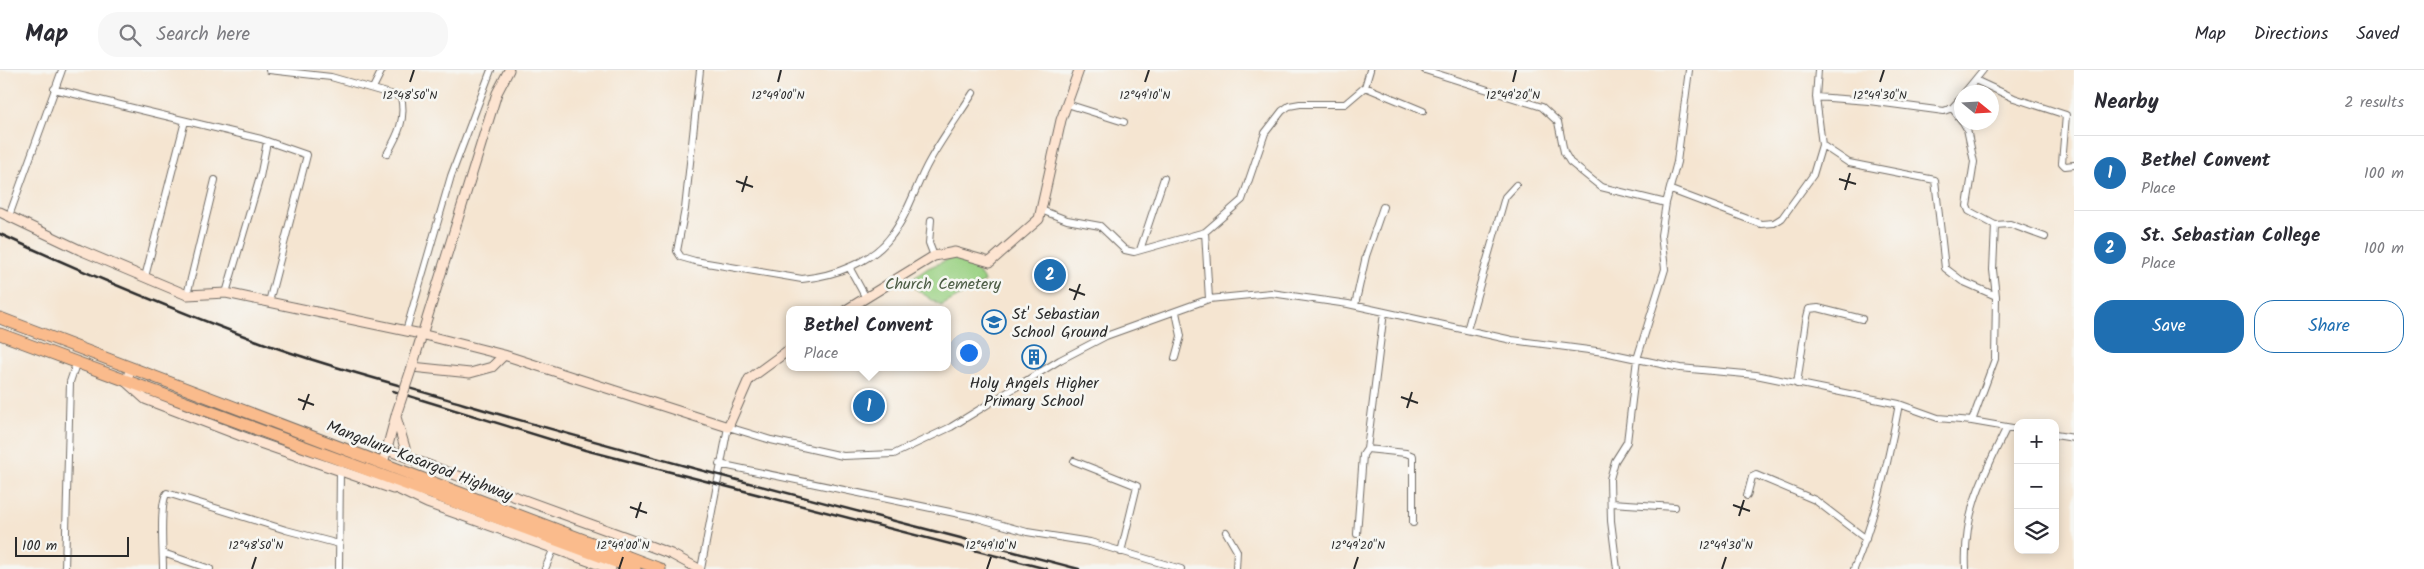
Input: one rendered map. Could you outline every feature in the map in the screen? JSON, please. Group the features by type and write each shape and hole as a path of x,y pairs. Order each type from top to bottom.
{"highway":[{"name":"Mangaluru-Kasargod Highway","path":"0,318 383,463 469,501 635,569"},
{"name":"Mangaluru-Kasargod Highway","path":"0,334 340,466 469,501 660,569"}],"street":[{"path":"62,70 4,214 80,250 187,294 226,292 421,334 504,355 770,440 843,456 894,454 951,426 1060,360 1106,336 1209,300 1271,293 1355,305 1512,340 1604,352 1680,368 1756,375 1899,404 1938,418 1972,421 2014,428"},
{"path":"270,70 331,77 401,97 404,110 399,134 387,154"},
{"path":"373,88 382,70"},
{"path":"406,331 451,176 491,70"},
{"path":"383,463 421,334 498,93 509,70"},
{"path":"700,70 685,209 677,251 681,257 802,279 816,278 849,267 880,250 894,234 930,160 973,92"},
{"path":"853,306 934,256 955,252 990,262 1038,219 1061,120 1079,70"},
{"path":"1041,210 1067,220 1100,226 1126,250 1134,252 1205,232 1242,200 1265,133 1282,111 1289,106 1300,104 1345,104 1365,87 1370,70"},
{"path":"1425,70 1542,107 1558,122 1564,152 1570,162 1601,187 1666,204"},
{"path":"1617,569 1610,479 1615,461 1627,442 1637,359 1665,269 1661,235 1666,204 1671,190 1690,70"},
{"path":"1671,190 1761,224 1774,223 1782,218 1814,176 1822,145 1816,97 1818,70"},
{"path":"1971,85 1983,70"},
{"path":"1975,80 2014,98 2066,115 2062,163 2065,166 2074,165"},
{"path":"1365,87 1423,111"},
{"path":"54,89 266,142 307,155 269,302"},
{"path":"1816,97 1870,101 1944,111 1952,108 1954,111"},
{"path":"1067,104 1124,122"},
{"path":"145,277 185,121"},
{"path":"1967,130 1974,162 1967,206 1969,211 1994,225 2010,224 2045,237"},
{"path":"226,292 260,177 266,142"},
{"path":"1822,145 1849,163 1936,180 1945,268 1962,281 1996,296"},
{"path":"1140,250 1164,178"},
{"path":"187,294 214,180"},
{"path":"1467,330 1505,197 1516,185"},
{"path":"1355,305 1366,256 1383,207"},
{"path":"931,220 929,243 934,256"},
{"path":"1972,421 1995,359 1994,225"},
{"path":"1205,232 1209,300"},
{"path":"849,267 866,298"},
{"path":"1797,384 1806,321 1810,309 1818,308 1862,319"},
{"path":"1175,358 1181,336 1176,312"},
{"path":"1357,534 1363,455 1367,449 1384,312"},
{"path":"386,450 671,554 700,569 719,464 728,427 749,379 786,352"},
{"path":"412,367 470,373 492,367 504,355"},
{"path":"65,569 70,382 76,364"},
{"path":"126,382 131,368"},
{"path":"1854,569 1866,540 1889,458 1899,404"},
{"path":"397,415 408,458"},
{"path":"1966,569 1971,510 1975,493 2007,427"},
{"path":"2059,436 2074,438"},
{"path":"1367,449 1406,453 1413,456 1413,523"},
{"path":"1074,461 1137,486 1121,552"},
{"path":"719,464 974,517 1027,532 1090,542 1181,569"},
{"path":"339,569 340,466 471,520 611,569"},
{"path":"1748,496 1752,477 1756,475 1815,500 1866,540"},
{"path":"382,476 393,489"},
{"path":"163,569 164,507 165,496 168,493 286,530 339,544"},
{"path":"1611,503 1675,507"},
{"path":"1226,532 1237,551 1236,569"},
{"path":"545,569 554,548"},
{"path":"163,553 210,569"}],"green space":[{"name":"Church Cemetery","path":"956,256 975,267 985,282 941,306 907,283 928,268"}],"railway":[{"path":"0,234 188,314 252,339 331,365 617,448 1079,569"},
{"path":"393,391 585,450 1047,569"}],"place":[{"name":"St. Sebastian College","path":"1050,275"},
{"name":"St' Sebastian School Ground","path":"994,322"},
{"name":"Holy Angels Higher Primary School","path":"1034,357"},
{"name":"Bethel Convent","path":"869,406"}]}
